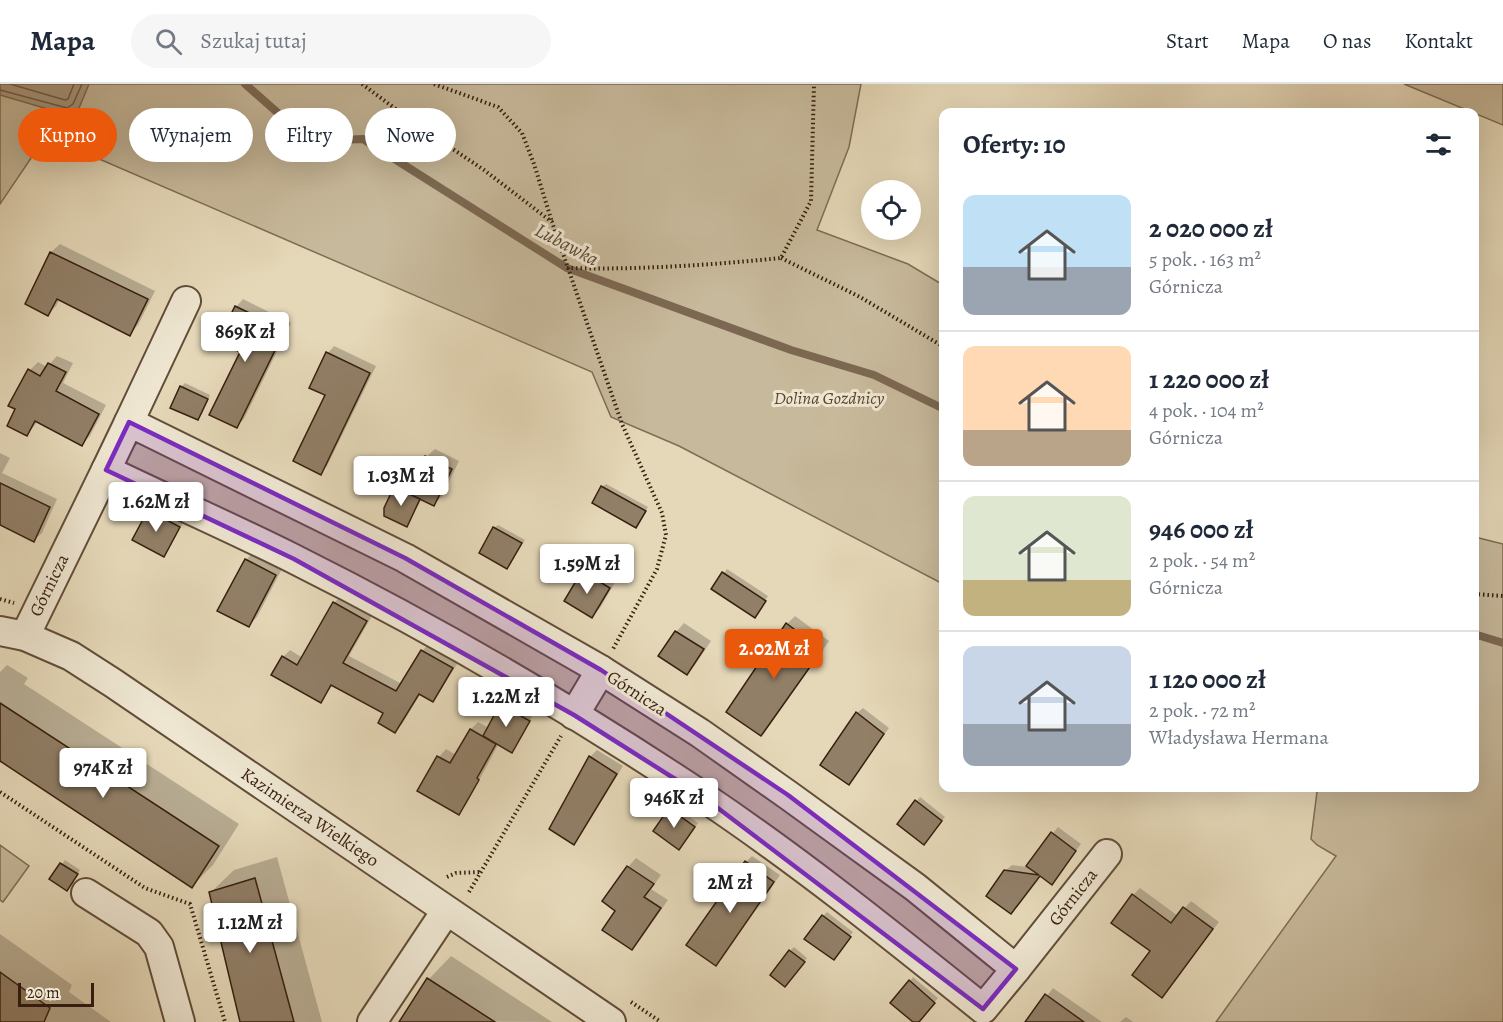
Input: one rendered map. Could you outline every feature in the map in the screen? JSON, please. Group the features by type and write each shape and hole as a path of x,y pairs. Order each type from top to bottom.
{"street":[{"name":"Górnicza","path":"12,633 106,470 186,301"},
{"name":"Górnicza","path":"129,422 405,558 601,670 700,733 788,795 915,887 1016,969"},
{"name":"Górnicza","path":"106,470 294,559 441,637 574,715 711,802 840,896 977,1015 1107,854"},
{"name":"Kazimierza Wielkiego","path":"12,633 71,656 113,683 611,1022"},
{"path":"574,715 601,670"},
{"path":"86,893 148,933 159,946 180,1022"},
{"path":"372,1022 446,911"}],"path":[{"path":"434,84 498,107 522,133 622,424 662,513 666,535 657,570 601,670"},
{"path":"780,258 811,201 814,84"},
{"path":"364,85 420,127 484,170 552,222"},
{"path":"567,268 601,269 726,264 780,258 860,297 939,344"},
{"path":"1479,594 1503,596"},
{"path":"468,893 574,715"},
{"path":"445,878 456,873 481,872"}],"highlighted area":[{"path":"129,422 405,558 601,670 788,795 1016,969 983,1009 702,796 574,715 294,559 106,470"}],"green space":[{"name":"Dolina Gozdnicy","path":"0,84 861,84 849,147 817,230 908,264 939,283 939,582 679,446 611,417 592,372 106,162 117,162 117,108 18,108 18,162 28,162 0,204"},
{"path":"1404,84 1503,84 1503,125 1479,115 1479,108 1462,108"},
{"path":"142,440 322,525 585,672 573,698 126,466 131,451"},
{"path":"1479,538 1503,544 1503,1022 1216,1022 1336,856 1311,839 1317,792 1479,792"},
{"path":"604,688 810,821 997,969 996,972 981,990 592,711"},
{"path":"0,845 29,866 3,902 0,900"}],"water":[{"path":"0,84 89,84 79,108 44,108 0,95"}],"building":[{"path":"50,252 148,299 130,336 57,299 48,316 25,304"},
{"path":"235,306 285,330 237,428 209,415 240,352 218,341"},
{"path":"326,352 370,373 321,475 293,461 325,395 309,388"},
{"path":"48,363 66,372 56,391 99,414 82,446 35,421 27,436 7,426 15,409 8,406 28,369 40,376"},
{"path":"180,386 208,399 198,420 170,408"},
{"path":"425,456 452,469 434,506 407,493"},
{"path":"0,483 50,507 34,542 0,525"},
{"path":"601,486 646,511 636,528 592,503"},
{"path":"394,487 420,499 407,527 384,516 384,508"},
{"path":"148,510 180,527 164,557 132,540"},
{"path":"493,527 522,543 507,569 479,553"},
{"path":"245,559 276,575 249,627 217,611"},
{"path":"582,571 610,588 592,618 564,601"},
{"path":"722,572 766,601 755,618 711,589"},
{"path":"333,602 367,621 343,663 396,691 421,650 453,668 433,702 419,694 395,733 378,723 383,713 331,685 321,703 271,675 282,656 297,665"},
{"path":"786,623 822,650 761,736 726,712"},
{"path":"675,631 704,649 687,675 658,656"},
{"path":"0,703 219,846 192,888 0,761"},
{"path":"500,704 530,721 512,753 483,736"},
{"path":"856,712 884,734 849,785 820,765"},
{"path":"470,729 496,744 459,815 417,791 437,756 450,763"},
{"path":"589,756 617,774 574,845 549,829"},
{"path":"915,800 942,821 924,845 897,824"},
{"path":"669,808 695,827 679,850 653,831"},
{"path":"1051,832 1076,851 1052,885 1040,876 1011,914 986,896 1004,870 1039,875 1026,866"},
{"path":"745,861 774,882 716,966 686,945"},
{"path":"60,863 78,874 67,891 49,879"},
{"path":"627,866 654,884 644,897 661,908 632,950 602,930 615,911 602,901"},
{"path":"255,878 294,1022 240,1022 209,892"},
{"path":"1132,894 1171,923 1183,907 1213,929 1162,998 1132,975 1150,951 1111,923"},
{"path":"822,915 851,937 834,960 804,939"},
{"path":"789,950 805,962 785,987 770,975"},
{"path":"0,972 50,1008 44,1022 0,1022"},
{"path":"427,978 495,1022 399,1022"},
{"path":"909,980 935,1003 919,1022 913,1022 890,1003"},
{"path":"1045,994 1084,1022 1025,1022"}],"waterway":[{"name":"Lubawka","path":"245,84 278,113 292,142 363,139 567,268 791,350 874,375 939,407"},
{"name":"Lubawka","path":"1479,636 1503,643"}]}
